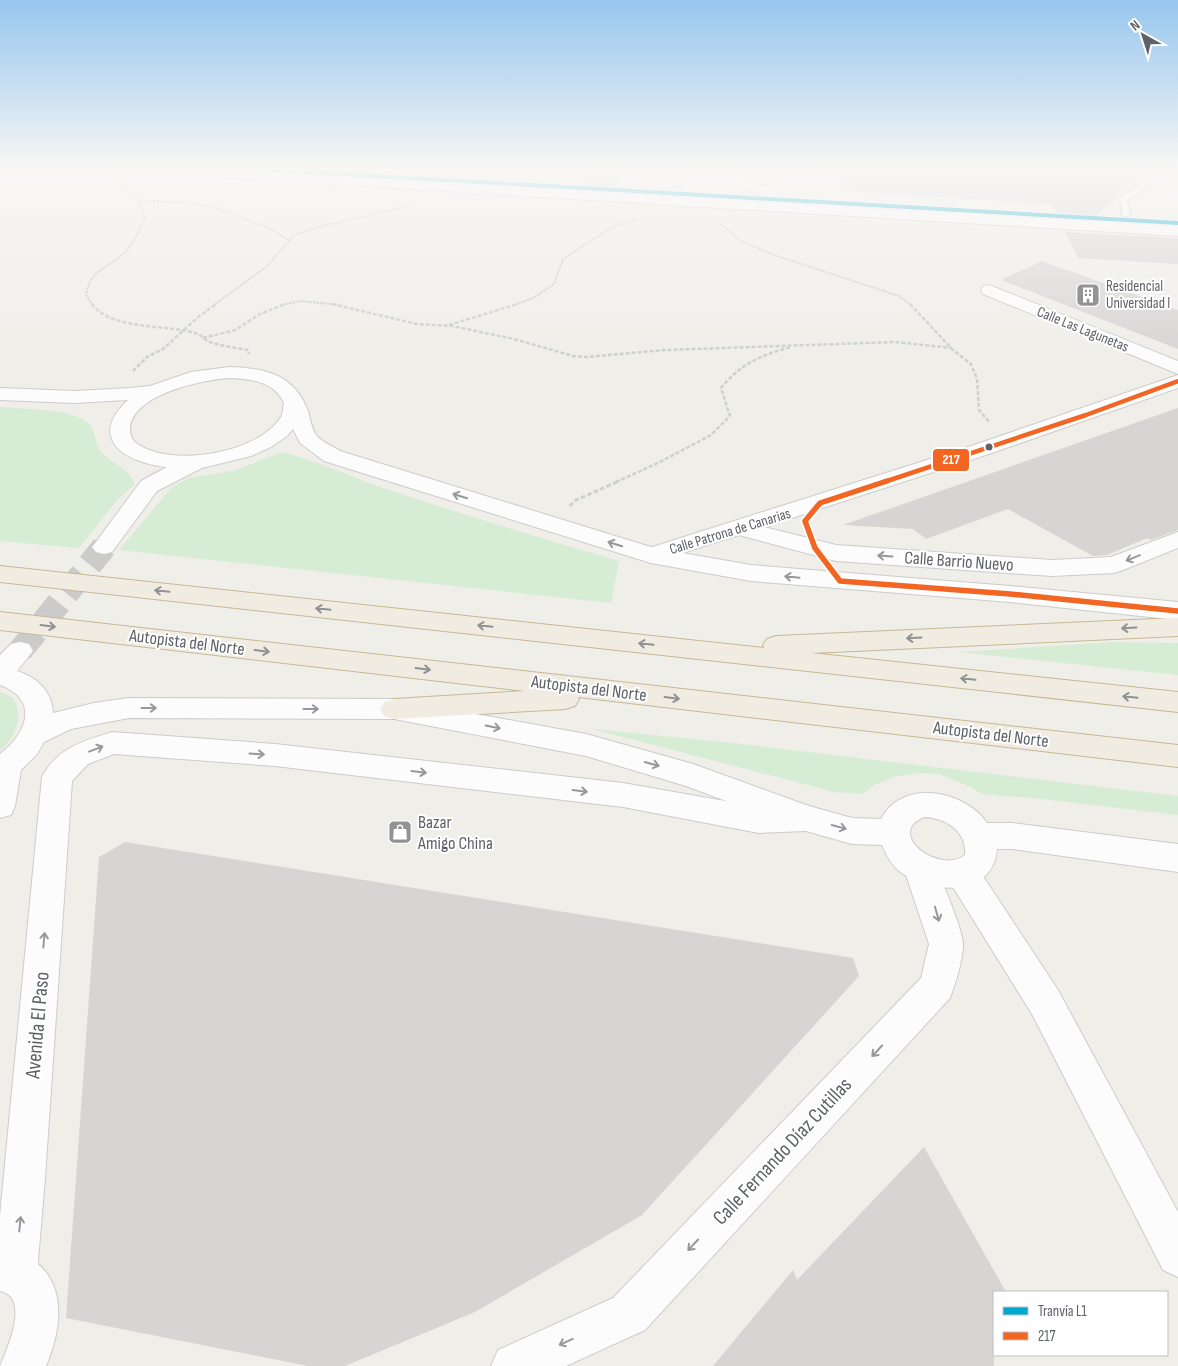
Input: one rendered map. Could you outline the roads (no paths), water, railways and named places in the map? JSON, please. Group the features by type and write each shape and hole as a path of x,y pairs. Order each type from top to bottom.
{"highway":[{"path":"0,574 1178,702"},
{"name":"Autopista del Norte","path":"0,621 1178,756"},
{"path":"695,649 1178,627"},
{"path":"394,709 638,694"}],"street":[{"name":"Calle Las Lagunetas","path":"989,290 1178,368"},
{"path":"0,394 64,398 104,397 151,392 190,378 227,373 246,374 265,378 280,384 290,393 306,438 332,456 651,556 751,573 1010,594 1178,611"},
{"name":"Calle Patrona de Canarias","path":"651,556 820,503 1086,415 1178,381"},
{"path":"151,392 130,407 120,424 120,433 124,442 142,455 169,461 197,462"},
{"path":"64,398 99,409 120,424"},
{"path":"104,546 149,486 197,462 232,455 268,440 282,430 292,416 294,403"},
{"path":"142,455 150,474 149,486"},
{"path":"820,503 805,522 815,548 840,581"},
{"name":"Calle Barrio Nuevo","path":"738,528 778,536 836,553 1052,568 1114,565 1178,539"},
{"path":"0,806 3,768 23,750 34,734 40,716 38,700 30,688 16,679 0,673 20,651"},
{"path":"34,734 64,720 129,708 394,709 586,745 693,776 806,818 852,831 894,833"},
{"name":"Avenida El Paso","path":"8,1271 25,1178 57,777 78,756 112,743 275,755 623,796 759,820 806,818"},
{"path":"922,805 935,805 949,809 962,816 980,836 982,847 980,858 974,867 963,874 950,876 935,874 920,869 901,853 895,843 895,822 901,814 910,808 922,805"},
{"path":"980,836 1012,836 1178,858"},
{"name":"Calle Fernando Díaz Cutillas","path":"514,1366 629,1314 937,986 946,944 920,869"},
{"path":"963,874 1044,1002 1178,1255"},
{"path":"8,1271 29,1283 37,1300 38,1321 32,1346 23,1366"}],"tunnel":[{"path":"20,651 104,547"}],"place":[{"name":"Residencial Universidad I","path":"1088,295"},
{"name":"Bazar Amigo China","path":"400,832"}]}
